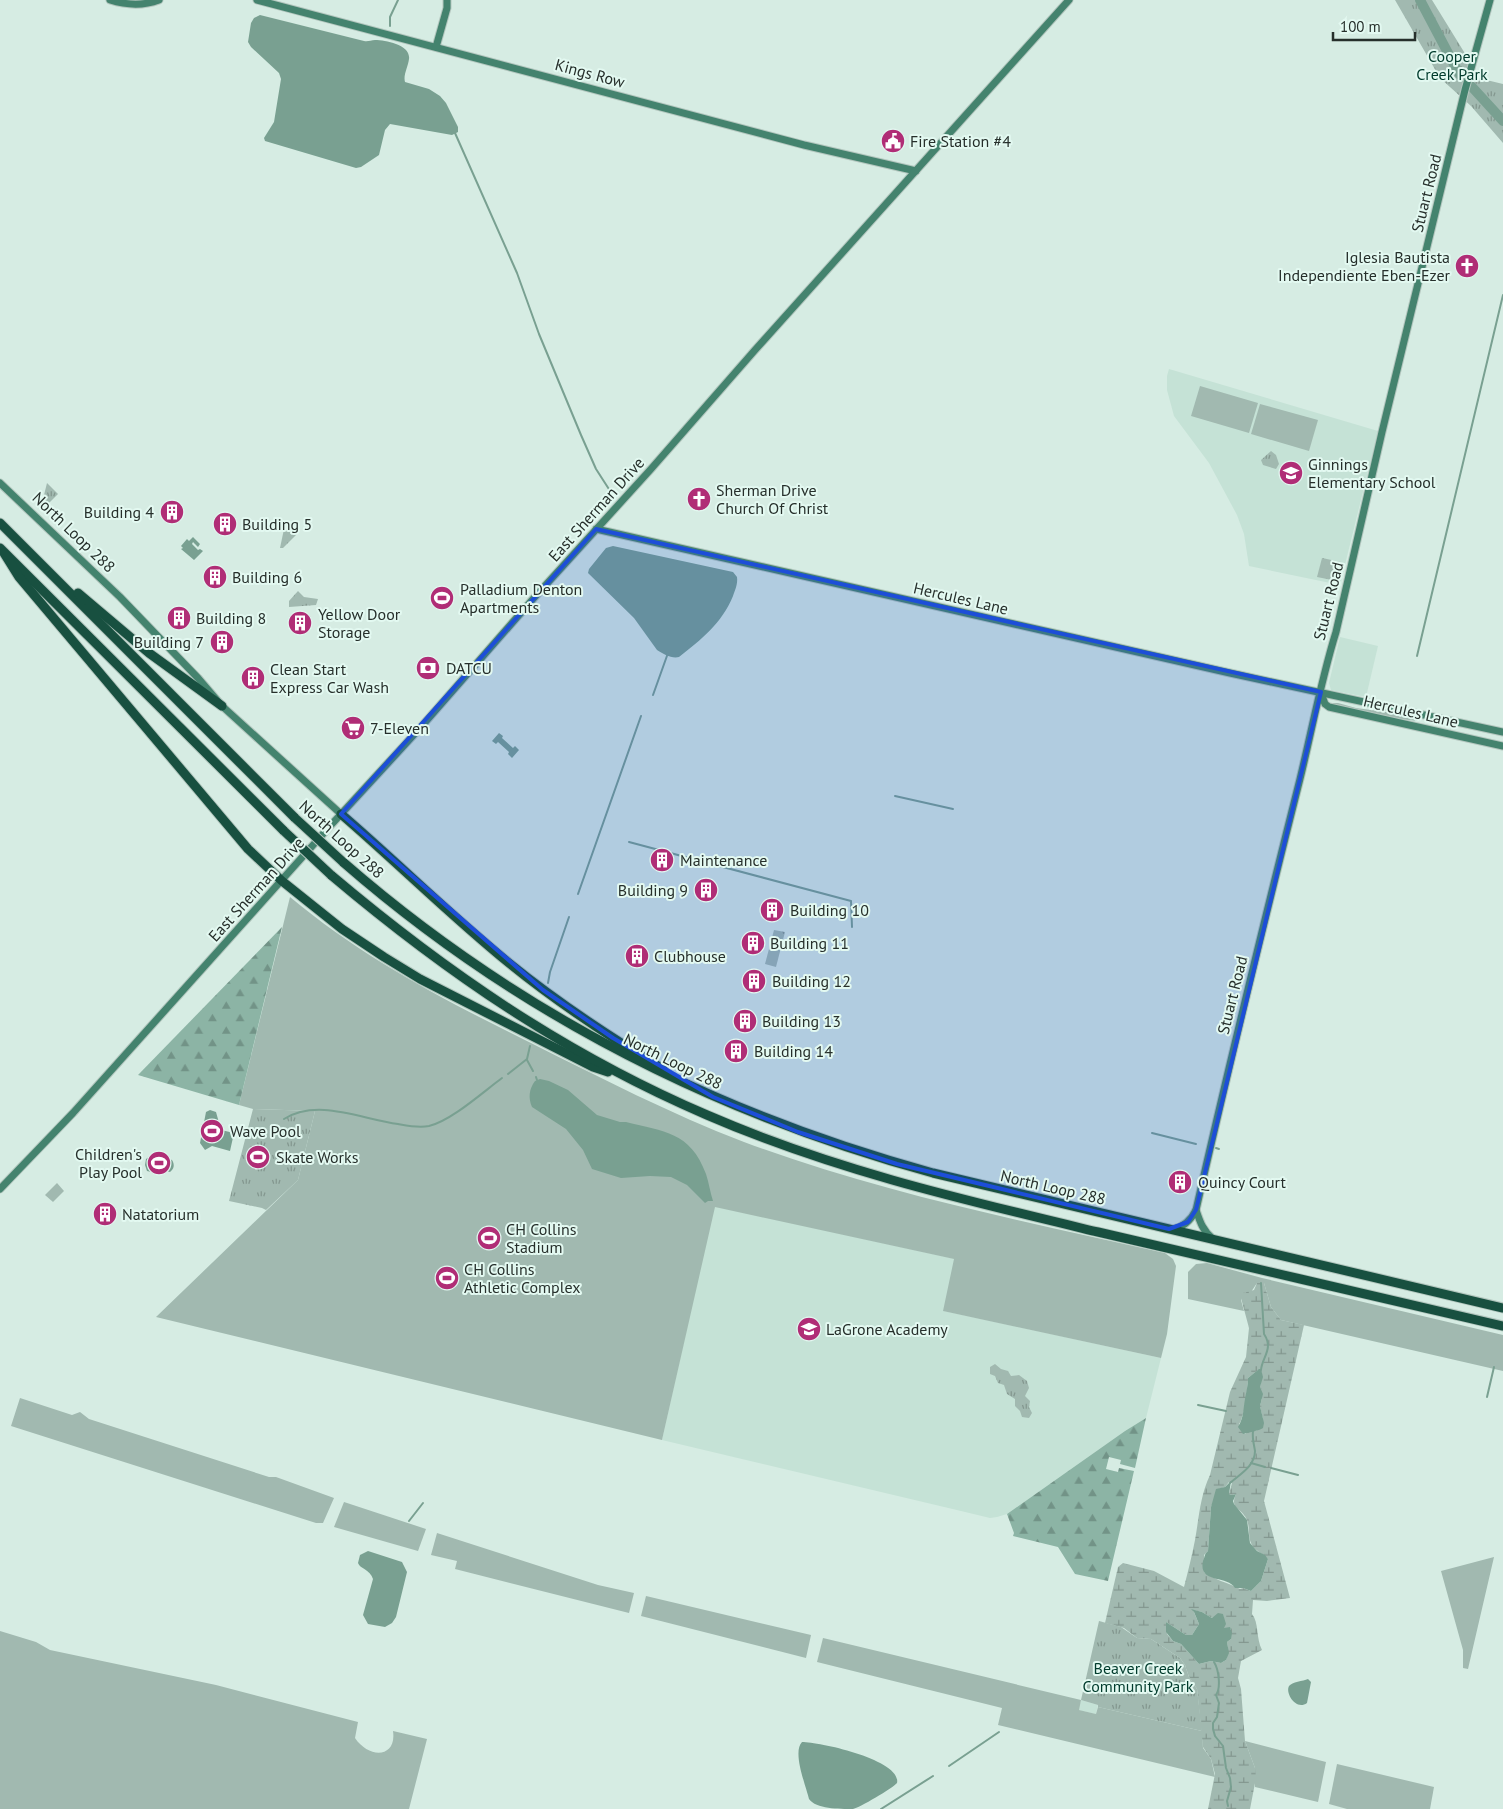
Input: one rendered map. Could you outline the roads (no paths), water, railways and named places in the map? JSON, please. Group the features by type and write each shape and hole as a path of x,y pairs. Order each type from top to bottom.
{"highway":[{"name":"North Loop 288","path":"0,522 295,818 343,862 414,921 489,975 539,1007 615,1050 714,1098 798,1132 897,1164 1503,1308"},
{"path":"2,551 19,578 248,849 282,881 342,928 420,979 594,1067 650,1088"},
{"name":"North Loop 288","path":"2,551 284,831 331,875 409,940 465,980 544,1031 650,1088 707,1115 766,1139 887,1180 1502,1326"},
{"path":"32,555 149,653 222,706"},
{"path":"341,814 468,928 543,990 612,1038 714,1098"},
{"path":"1443,1294 1503,1303"}],"street":[{"path":"110,0 145,4 159,0"},
{"name":"Kings Row","path":"257,0 804,145 916,171"},
{"path":"436,47 447,8 447,0"},
{"name":"East Sherman Drive","path":"0,1189 73,1113 421,727 1069,0"},
{"name":"Stuart Road","path":"1196,1210 1235,1041 1321,692 1465,90 1490,0"},
{"name":"North Loop 288","path":"0,483 120,597 198,678 222,706 341,814"},
{"name":"Hercules Lane","path":"596,529 1503,732"},
{"name":"Hercules Lane","path":"1321,692 1325,704 1329,707 1503,746"},
{"path":"1169,1229 1182,1226 1188,1222 1196,1210"},
{"path":"1196,1210 1202,1227 1215,1240"}],"waterway":[{"path":"390,26 390,17 398,0"},
{"path":"1420,0 1462,77"},
{"path":"1472,87 1503,121"},
{"path":"455,133 517,273 539,334 581,435 596,469 614,497"},
{"path":"1417,656 1503,295"},
{"path":"653,695 668,653"},
{"path":"578,894 641,716"},
{"path":"895,796 953,809"},
{"path":"629,842 851,901 852,927"},
{"path":"548,983 569,917"},
{"path":"508,1074 527,1059 530,1046"},
{"path":"527,1060 533,1071"},
{"path":"284,1119 297,1113 325,1110 410,1126 429,1126 457,1112 502,1078"},
{"path":"1152,1133 1196,1144"},
{"path":"1261,1283 1264,1334 1267,1339 1268,1349 1261,1370"},
{"path":"1487,1397 1494,1367"},
{"path":"1198,1405 1226,1411"},
{"path":"1230,1483 1252,1461 1255,1451 1253,1431"},
{"path":"1251,1463 1265,1467"},
{"path":"1271,1468 1298,1475"},
{"path":"409,1521 423,1503"},
{"path":"1214,1662 1219,1679 1216,1695 1219,1703 1213,1729 1215,1736 1223,1746 1226,1768 1230,1778 1231,1787 1227,1801 1228,1806"},
{"path":"949,1766 999,1732"},
{"path":"881,1809 933,1776"}],"place":[{"name":"Fire Station #4","path":"893,141"},
{"name":"Iglesia Bautista Independiente Eben-Ezer","path":"1467,266"},
{"name":"Ginnings Elementary School","path":"1291,473"},
{"name":"Sherman Drive Church Of Christ","path":"699,499"},
{"name":"Building 4","path":"172,512"},
{"name":"Building 5","path":"225,524"},
{"name":"Building 6","path":"215,577"},
{"name":"Palladium Denton Apartments","path":"442,598"},
{"name":"Building 8","path":"179,618"},
{"name":"Yellow Door Storage","path":"300,623"},
{"name":"Building 7","path":"222,642"},
{"name":"DATCU","path":"428,668"},
{"name":"Clean Start Express Car Wash","path":"253,678"},
{"name":"7-Eleven","path":"353,728"},
{"name":"Maintenance","path":"662,860"},
{"name":"Building 9","path":"706,890"},
{"name":"Building 10","path":"772,910"},
{"name":"Building 11","path":"753,943"},
{"name":"Clubhouse","path":"637,956"},
{"name":"Building 12","path":"754,981"},
{"name":"Building 13","path":"745,1021"},
{"name":"Building 14","path":"736,1051"},
{"name":"Wave Pool","path":"212,1131"},
{"name":"Skate Works","path":"258,1157"},
{"name":"Children's Play Pool","path":"159,1163"},
{"name":"Quincy Court","path":"1180,1182"},
{"name":"Natatorium","path":"105,1214"},
{"name":"CH Collins Stadium","path":"489,1238"},
{"name":"CH Collins Athletic Complex","path":"447,1278"},
{"name":"LaGrone Academy","path":"809,1329"}],"park label":[{"name":"Cooper Creek Park","path":"1452,65"},
{"name":"Beaver Creek Community Park","path":"1138,1677"}]}
